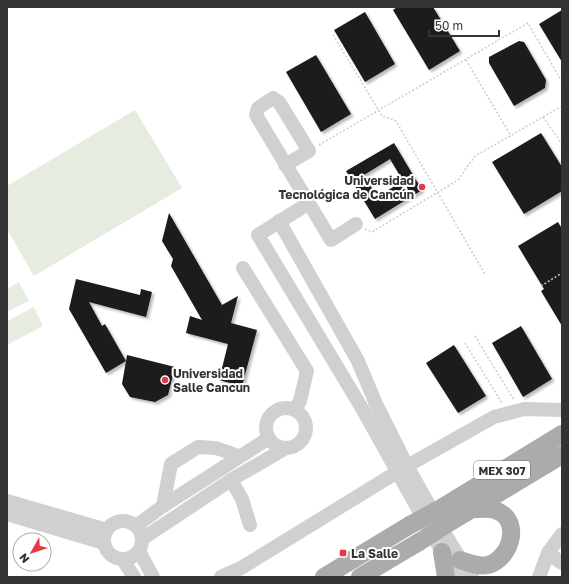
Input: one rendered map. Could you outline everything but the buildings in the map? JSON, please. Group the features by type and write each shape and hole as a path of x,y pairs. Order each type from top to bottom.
{"main road":[{"name":"MEX 307","path":"360,577 419,542 448,514 562,434"},
{"name":"MEX 307","path":"324,577 410,526 448,514 473,509 562,455"},
{"path":"503,491 562,470"},
{"path":"460,568 474,565 488,565 500,558 510,546 512,530 505,517 495,510 473,509"},
{"path":"442,552 446,577"},
{"path":"389,577 388,572 396,556"}],"street":[{"path":"285,165 309,151 279,102 273,98 258,108 256,115 285,165 331,240 356,224"},
{"path":"309,203 258,235 362,410 403,469 460,568"},
{"path":"279,221 358,361 403,469 442,552 472,577"},
{"path":"243,268 307,371 300,401 294,410"},
{"path":"362,410 376,404"},
{"path":"139,539 231,480 286,448 298,443 305,432 304,419 294,410 282,408 271,414 266,426 268,438 276,446 286,448"},
{"path":"221,577 241,568 403,469 494,417 514,411 562,410"},
{"path":"153,577 139,539 124,521 112,525 106,536 108,553 118,559 123,560 135,556 139,539 163,506 268,438"},
{"path":"163,506 171,464 198,447 216,448 240,456"},
{"path":"231,480 242,499 250,525"},
{"path":"7,501 106,536"},
{"path":"7,514 106,536"},
{"path":"539,577 548,553 562,534"},
{"path":"548,553 562,563"},
{"path":"123,560 134,577"}],"path":[{"path":"309,151 528,23 562,82"},
{"path":"333,35 378,111 382,116 396,121 485,274"},
{"path":"466,59 511,136"},
{"path":"356,224 372,232 458,180 475,156 562,106"},
{"path":"543,117 562,144"},
{"path":"541,286 562,273"},
{"path":"475,336 514,411"},
{"path":"465,343 514,411"}],"shaded area":[{"path":"135,110 182,188 34,276 7,229 7,186"},
{"path":"19,282 29,301 7,312 7,289"},
{"path":"34,307 43,326 7,345 7,321"}],"place":[{"name":"Universidad Tecnológica de Cancún","path":"422,187"},
{"name":"Universidad Salle Cancun","path":"165,380"},
{"name":"La Salle","path":"343,553"}]}
